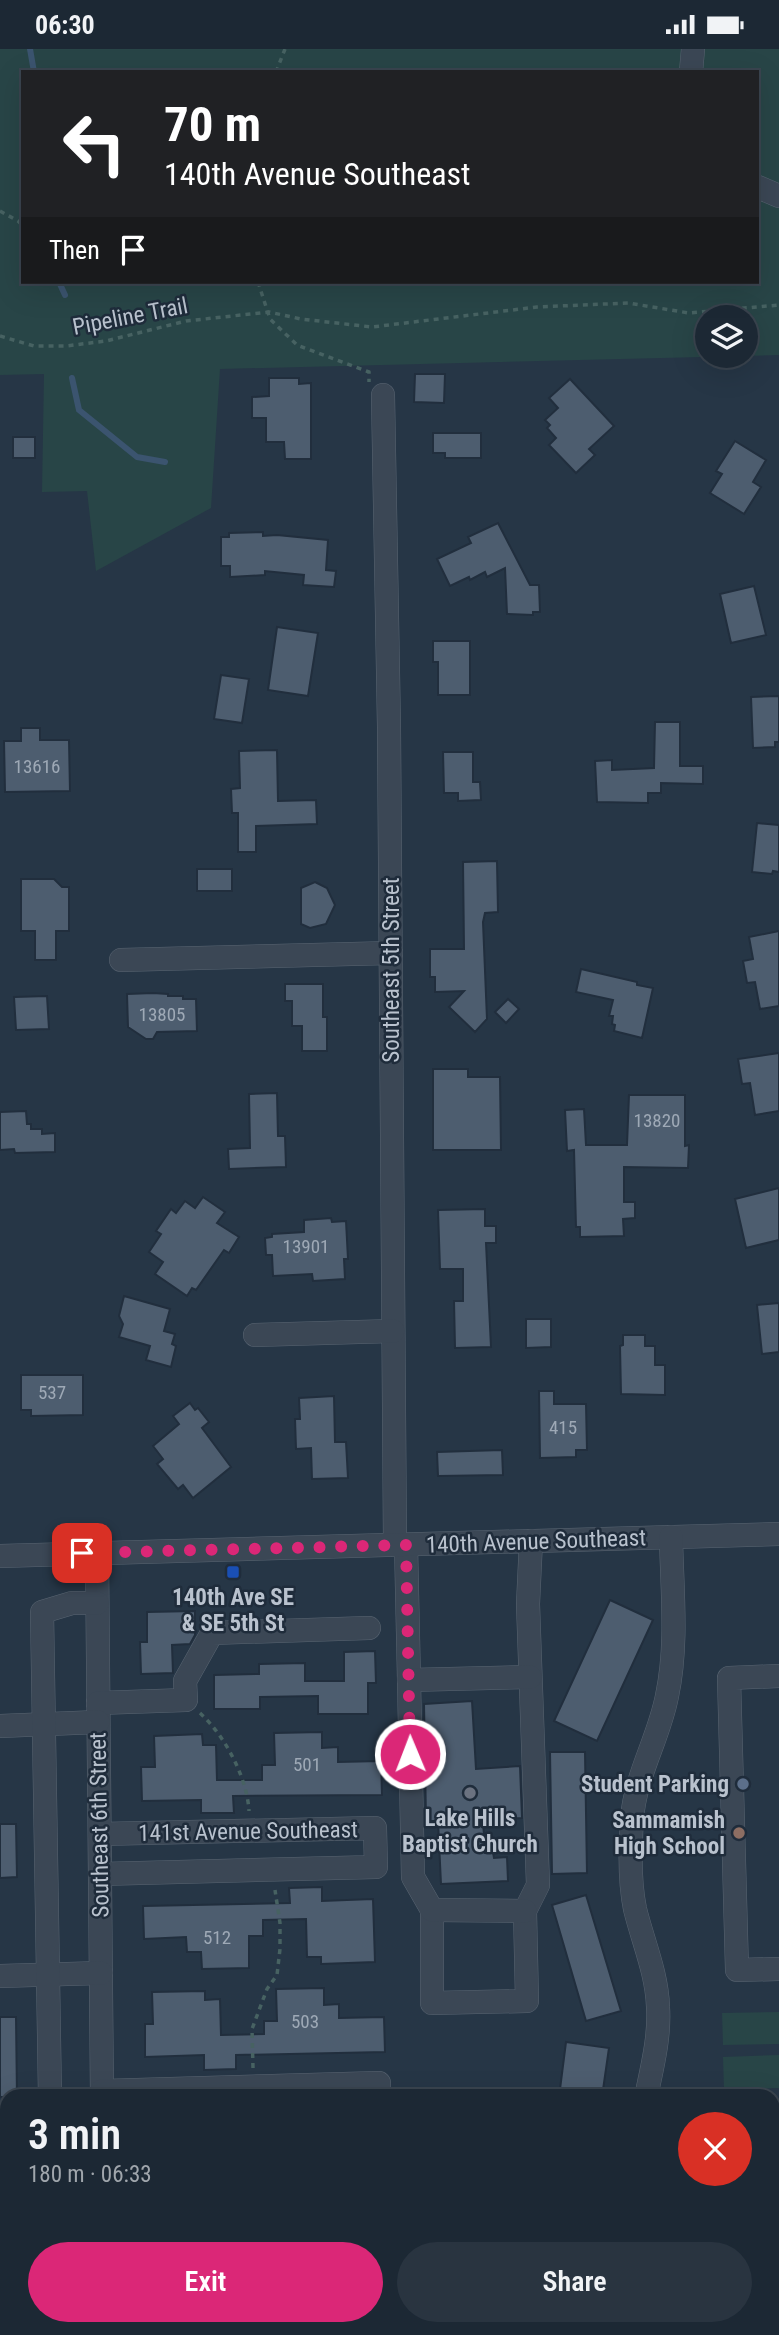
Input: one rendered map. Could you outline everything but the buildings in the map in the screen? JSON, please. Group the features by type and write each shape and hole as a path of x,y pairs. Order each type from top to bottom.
{"street":[{"path":"691,70 693,49"},
{"path":"759,187 779,196"},
{"name":"Southeast 5th Street","path":"383,395 393,1331 409,1680 413,1877 432,1910"},
{"path":"121,960 391,953"},
{"path":"255,1335 393,1331"},
{"name":"140th Avenue Southeast","path":"0,1556 779,1534"},
{"path":"647,2089 658,2008 654,1977 635,1907 631,1864 632,1817 639,1782 667,1700 674,1639 671,1537"},
{"path":"525,1911 432,1910 432,2003 527,2001 525,1911 538,1885 528,1604 531,1541"},
{"name":"Southeast 6th Street","path":"97,1553 102,2089"},
{"path":"50,2089 42,1612 72,1603 97,1603"},
{"path":"0,1726 44,1725 98,1713 186,1700 185,1681 212,1633 369,1628"},
{"path":"779,1676 729,1678 737,1970 779,1969"},
{"path":"409,1680 530,1677"},
{"name":"141st Avenue Southeast","path":"100,1834 375,1828 376,1867 100,1874"},
{"path":"0,1976 101,1973"},
{"path":"196,2089 379,2083 379,2089"}],"path":[{"path":"276,70 285,49"},
{"path":"0,211 21,224"},
{"path":"259,284 270,319 297,345 369,372 369,383 383,395"},
{"name":"Pipeline Trail","path":"0,336 34,346 66,346 106,341 186,321 269,312 301,319 372,327 537,307 628,303 689,313 779,305"},
{"path":"186,1700 210,1722 238,1770 248,1794 250,1831"},
{"path":"253,2086 252,2029 267,1989 277,1975 280,1949 275,1870"}],"green space":[{"path":"0,49 779,49 779,355 758,356 758,305 695,305 695,357 220,369 211,508 96,571 87,491 42,492 44,374 0,375"},
{"path":"779,2012 779,2044 723,2045 722,2013"},
{"path":"779,2055 779,2088 724,2089 723,2057"}],"waterway":[{"path":"30,49 34,70"},
{"path":"60,284 65,295"},
{"path":"72,378 79,410 137,457 165,462"}],"place":[{"name":"140th Ave SE & SE 5th St","path":"233,1572"},
{"name":"Student Parking","path":"743,1784"},
{"name":"Lake Hills Baptist Church","path":"470,1793"},
{"name":"Sammamish High School","path":"739,1833"}],"route":[{"path":"82,1553 406,1545 410,1754"}]}
